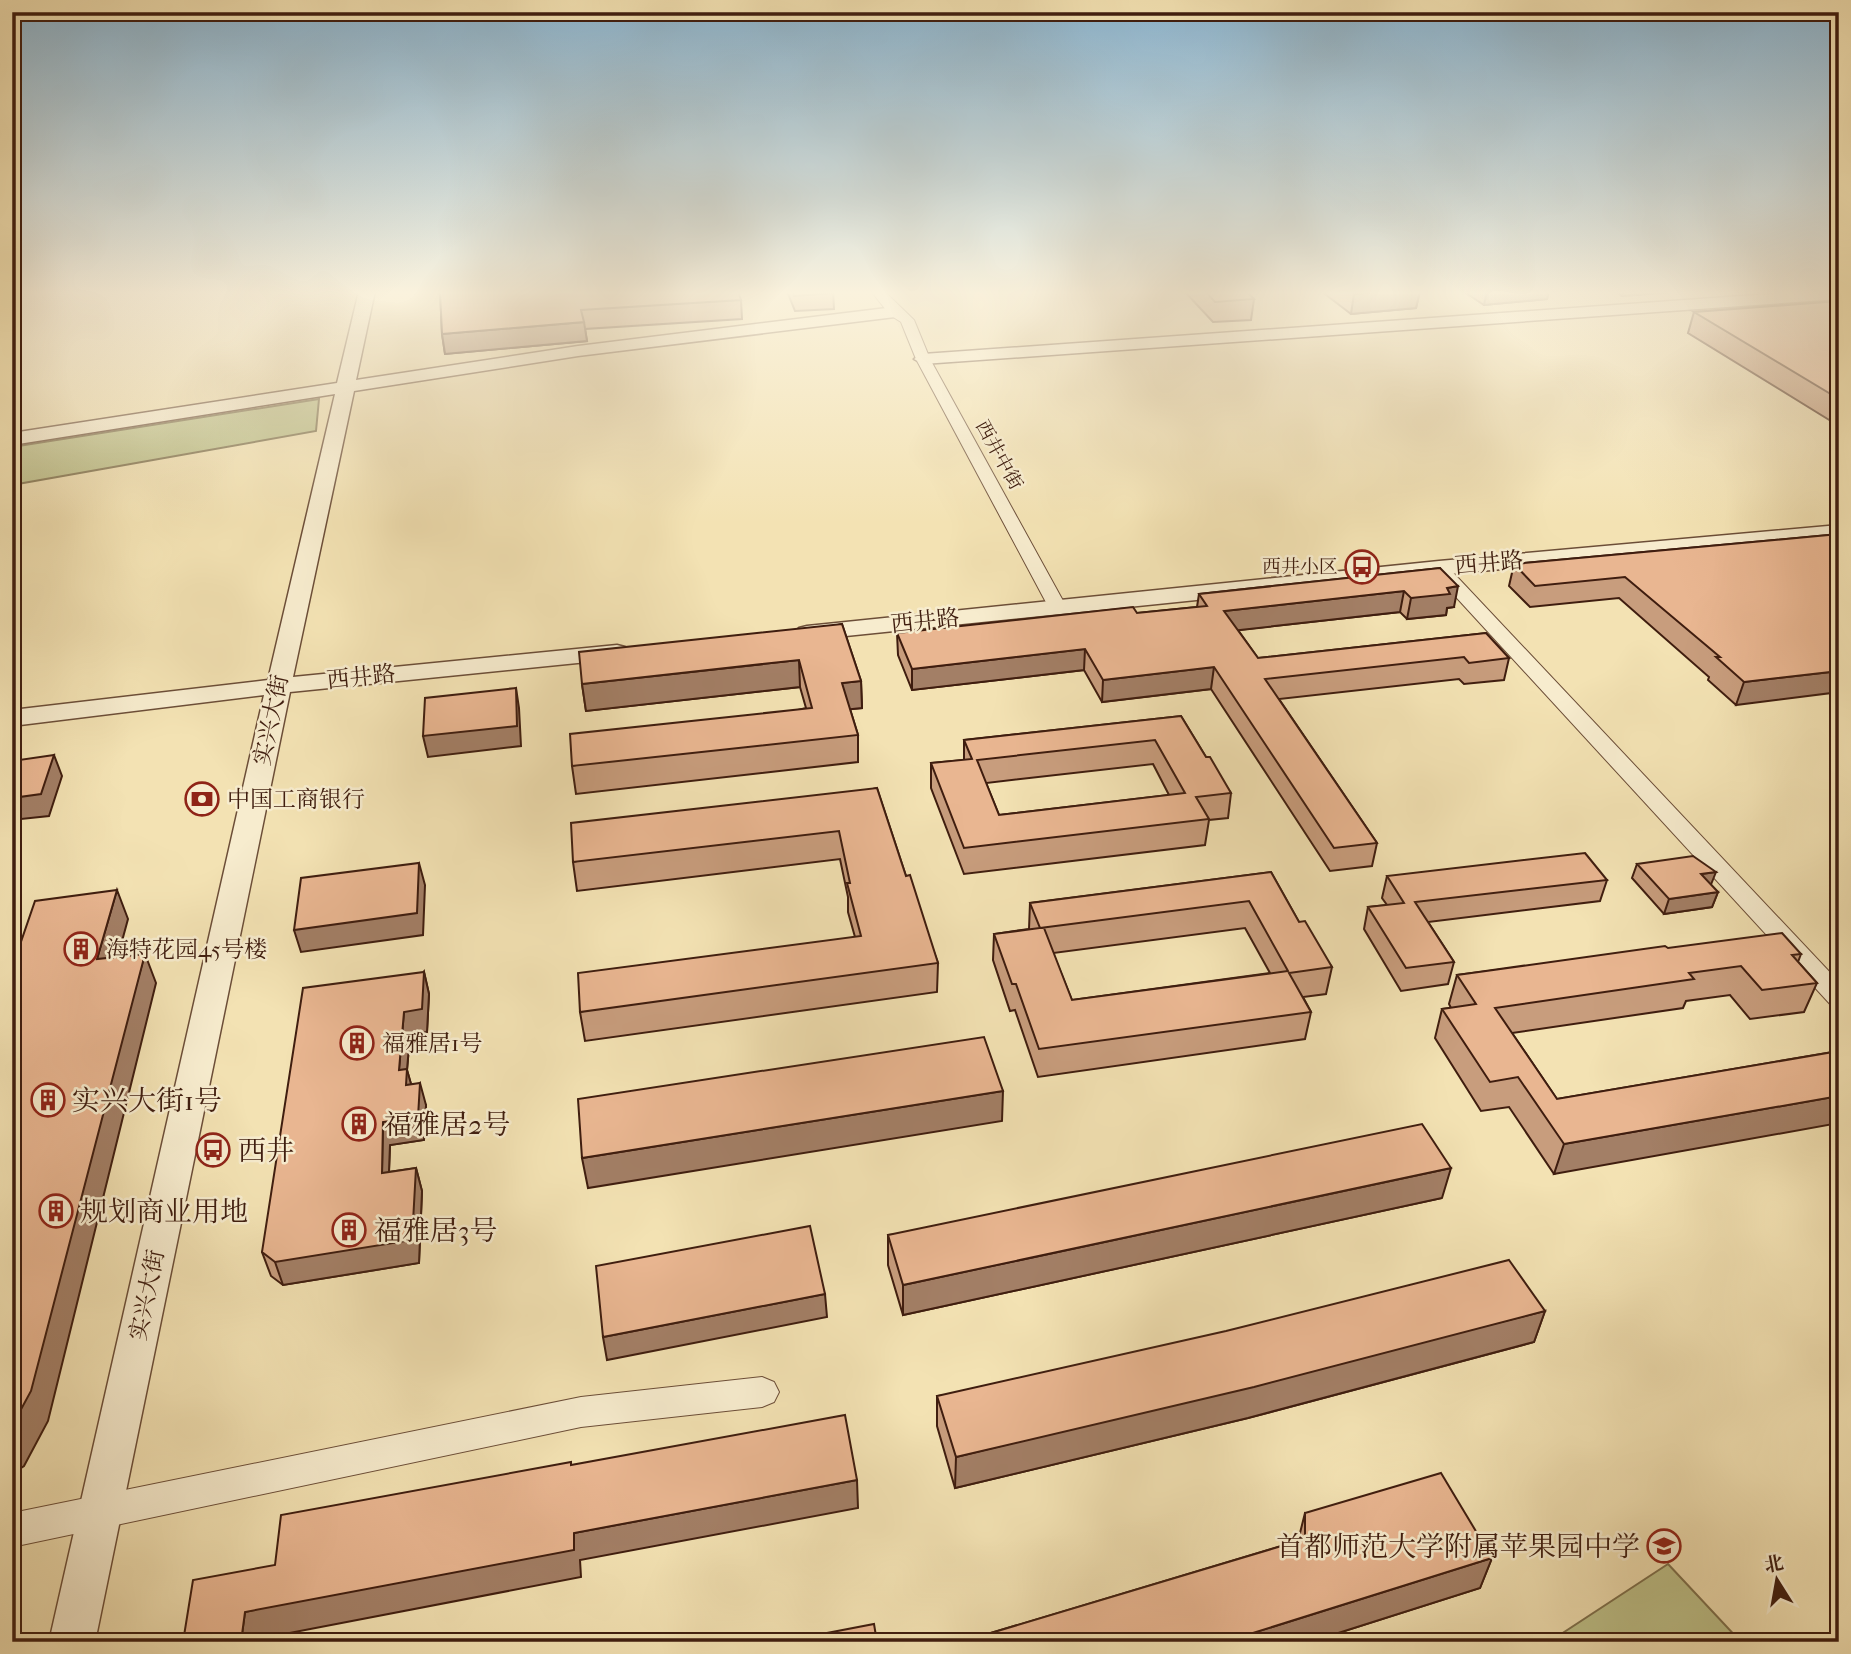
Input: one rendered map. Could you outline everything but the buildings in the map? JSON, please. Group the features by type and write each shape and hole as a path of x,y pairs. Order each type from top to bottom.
{"street":[{"name":"实兴大街","path":"72,1642 349,368"},
{"path":"12,439 470,368"},
{"name":"西井中街","path":"928,368 1058,608"},
{"name":"西井路","path":"780,635 1439,568 1839,531"},
{"path":"1439,568 1839,998"},
{"name":"西井路","path":"12,718 279,686 641,649"},
{"path":"12,1530 581,1412 762,1392"}],"green space":[{"path":"319,399 316,431 12,485 12,447"},
{"path":"1668,1564 1741,1642 1549,1642"}],"place":[{"name":"西井小区","path":"1362,567"},
{"name":"中国工商银行","path":"202,799"},
{"name":"海特花园45号楼","path":"81,949"},
{"name":"福雅居1号","path":"357,1043"},
{"name":"实兴大街1号","path":"48,1100"},
{"name":"福雅居2号","path":"359,1124"},
{"name":"西井","path":"213,1150"},
{"name":"规划商业用地","path":"56,1211"},
{"name":"福雅居3号","path":"349,1230"},
{"name":"首都师范大学附属苹果园中学","path":"1664,1546"}]}
